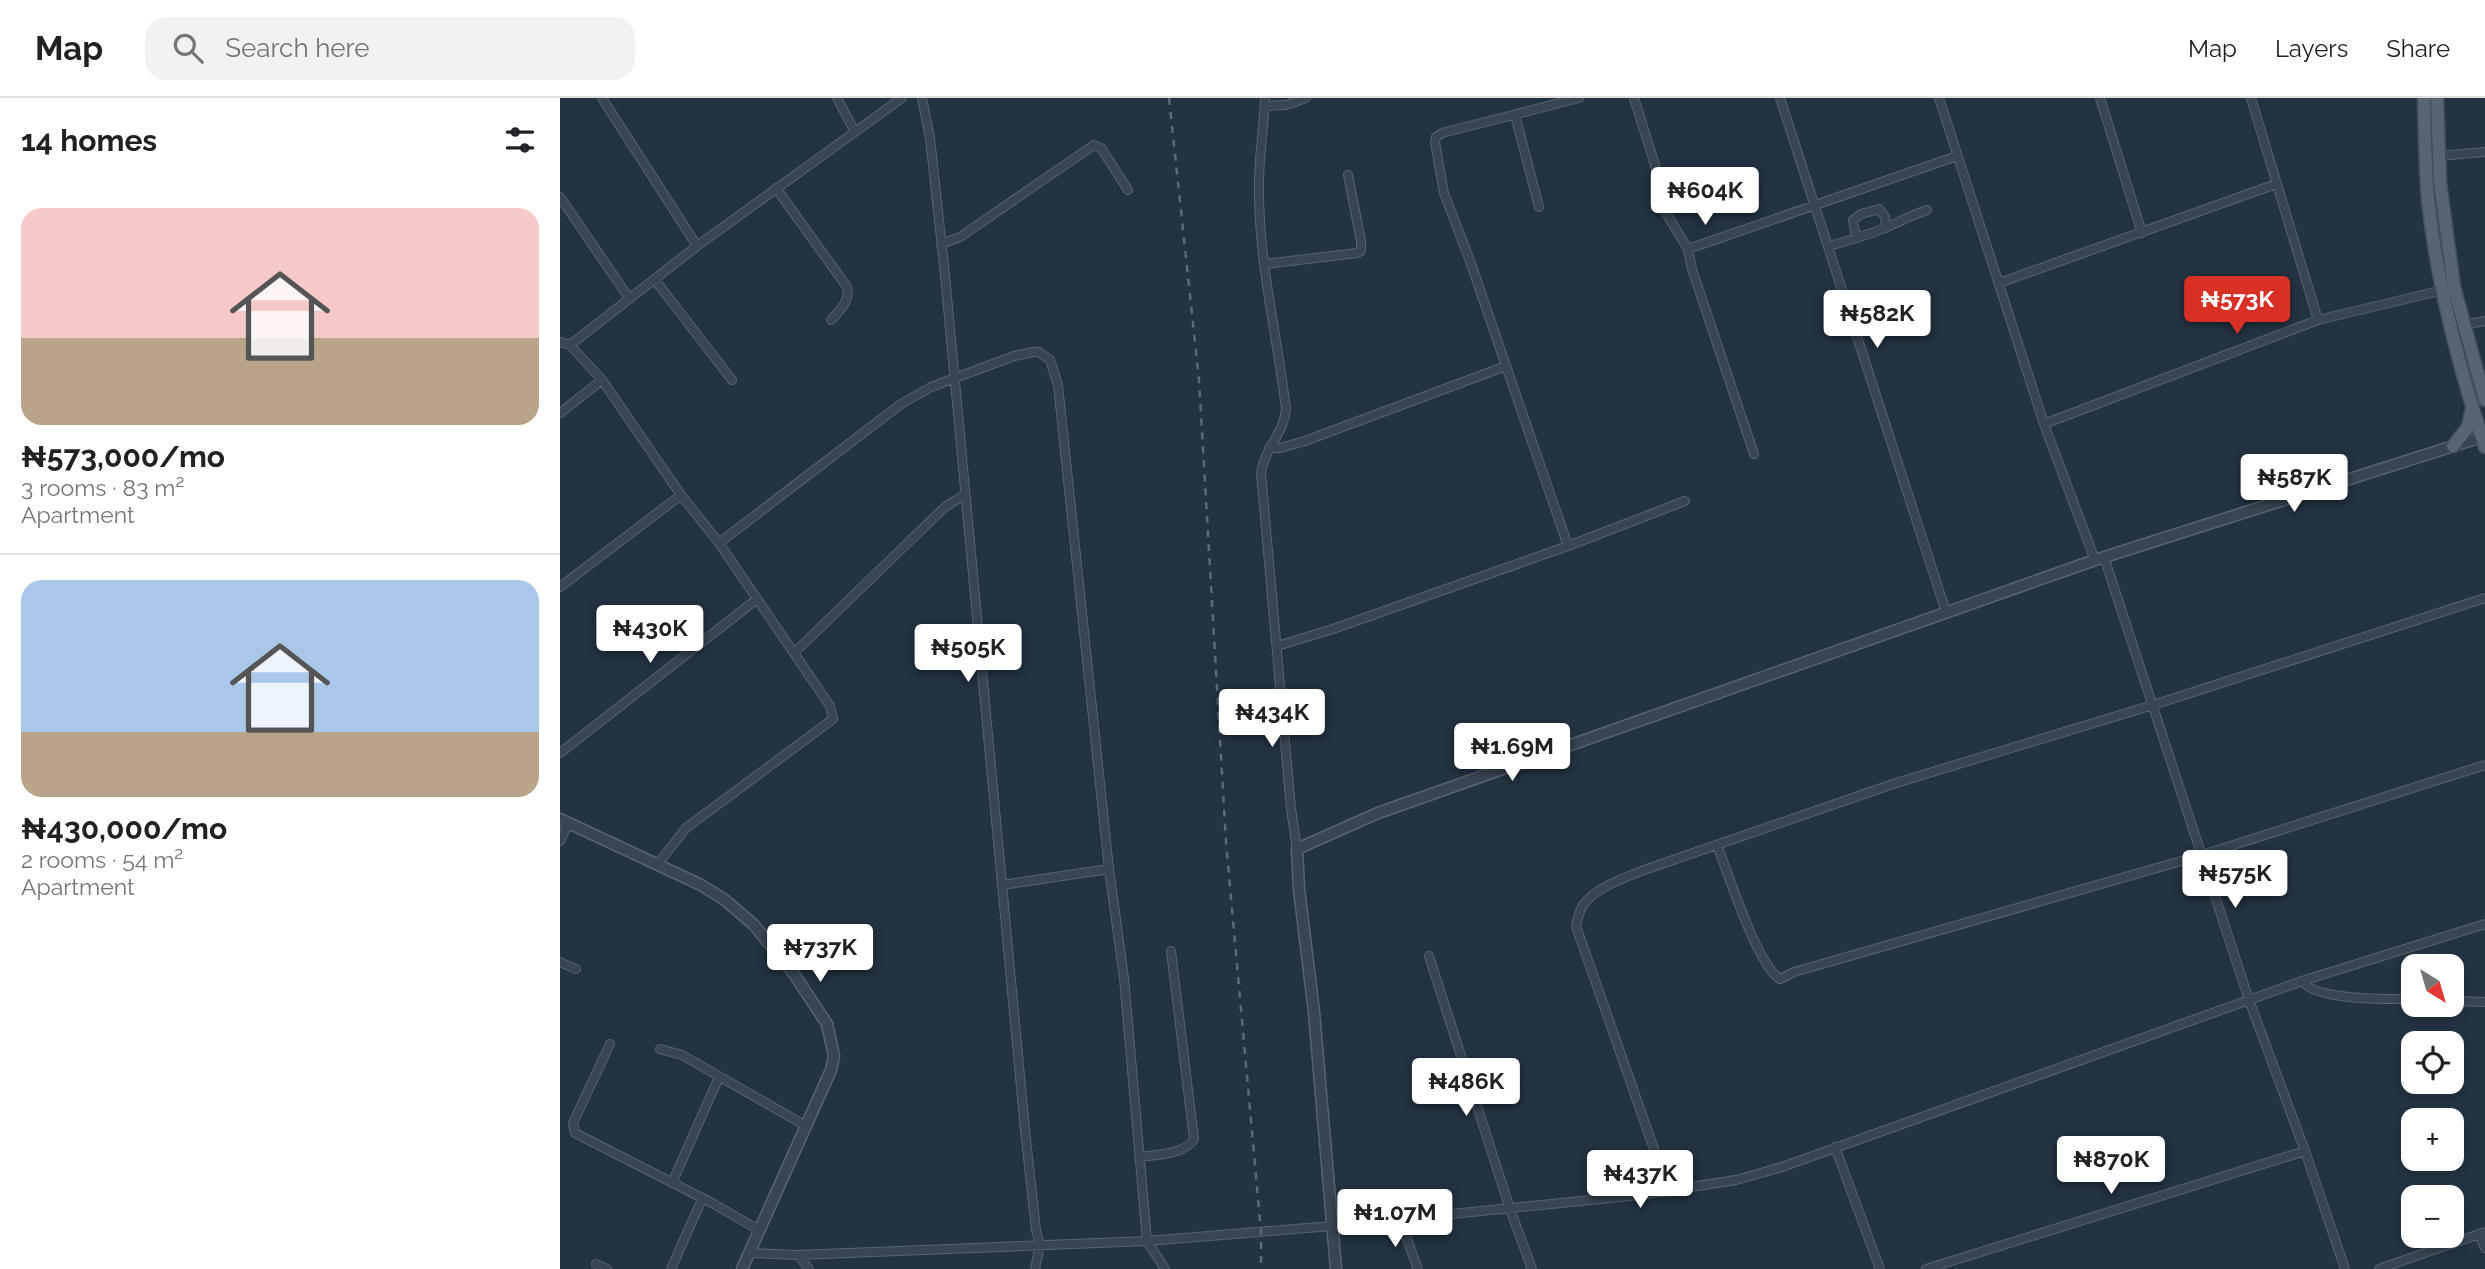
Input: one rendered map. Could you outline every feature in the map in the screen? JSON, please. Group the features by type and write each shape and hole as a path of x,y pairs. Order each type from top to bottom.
{"main road":[{"path":"2424,98 2428,200 2443,290 2479,402 2468,427 2453,446"},
{"path":"2437,98 2444,222 2484,440"}],"street":[{"path":"602,98 697,246"},
{"path":"837,98 855,132"},
{"path":"570,345 697,246 902,98"},
{"path":"922,98 930,138 942,244 1032,1192 1040,1245 1035,1269"},
{"path":"1306,98 1286,104 1265,102 1259,184 1271,320 1286,409 1285,422 1269,448 1261,473 1291,809 1314,1012 1336,1269"},
{"path":"1568,546 1444,193 1434,142 1436,136 1442,133 1579,98"},
{"path":"1634,98 1655,165 1664,210 1688,249 1696,282 1754,454"},
{"path":"1780,98 1946,612"},
{"path":"1938,98 2045,424 2099,558 2153,705 2249,1000 2346,1269"},
{"path":"2100,98 2142,233"},
{"path":"2250,98 2318,320"},
{"path":"1515,115 1539,207"},
{"path":"942,244 960,237 1094,145 1101,148 1128,190"},
{"path":"2439,156 2485,152"},
{"path":"1688,249 1957,156"},
{"path":"1265,264 1357,254 1361,251 1348,175"},
{"path":"1999,284 2276,184"},
{"path":"776,188 847,287 849,293 846,303 831,320"},
{"path":"560,197 629,298"},
{"path":"1856,238 1853,220 1861,214 1880,209 1885,216 1886,228"},
{"path":"1829,246 1886,228 1907,216 1927,210"},
{"path":"655,280 732,380"},
{"path":"2045,424 2318,320 2443,290"},
{"path":"2464,325 2485,321"},
{"path":"560,342 570,345 602,380 794,653 830,706 833,719 686,828 657,865"},
{"path":"719,543 901,404 931,387 1002,360 1033,352 1044,355 1053,366 1058,385 1109,869 1124,978 1147,1241 1165,1269"},
{"path":"1269,448 1305,441 1506,366"},
{"path":"560,412 602,380"},
{"path":"1297,849 1378,813 2099,558 2453,446 2484,440"},
{"path":"560,587 681,495"},
{"path":"794,653 945,507 964,495"},
{"path":"1278,646 1568,546 1685,501"},
{"path":"1670,1192 1576,926 1585,902 1616,881 1896,783 2153,705 2485,598"},
{"path":"560,753 757,599"},
{"path":"1717,845 1758,950 1767,967 1780,979 1968,921 2202,855 2485,765"},
{"path":"560,841 564,820 701,885 725,900 754,925 794,974 827,1024 834,1056 831,1070 742,1269"},
{"path":"1002,885 1109,869"},
{"path":"749,1253 798,1255 1147,1241 1510,1209 1670,1192 1736,1181 1782,1167 2302,981 2485,924"},
{"path":"1139,1157 1178,1150 1190,1145 1194,1139 1171,951"},
{"path":"1429,956 1510,1209 1532,1269"},
{"path":"560,962 576,969"},
{"path":"2302,981 2314,991 2401,998"},
{"path":"2464,1001 2485,1002"},
{"path":"610,1044 573,1123 575,1133 759,1230"},
{"path":"660,1048 682,1055 806,1126"},
{"path":"672,1183 719,1077"},
{"path":"1835,1147 1880,1269"},
{"path":"1926,1269 2305,1151"},
{"path":"671,1269 702,1199"},
{"path":"1400,1220 1418,1269"},
{"path":"2379,1269 2482,1233 2485,1248"},
{"path":"798,1255 809,1269"},
{"path":"596,1264 607,1269"}],"railway":[{"path":"1169,98 1199,380 1226,842 1261,1232 1261,1269"}]}
